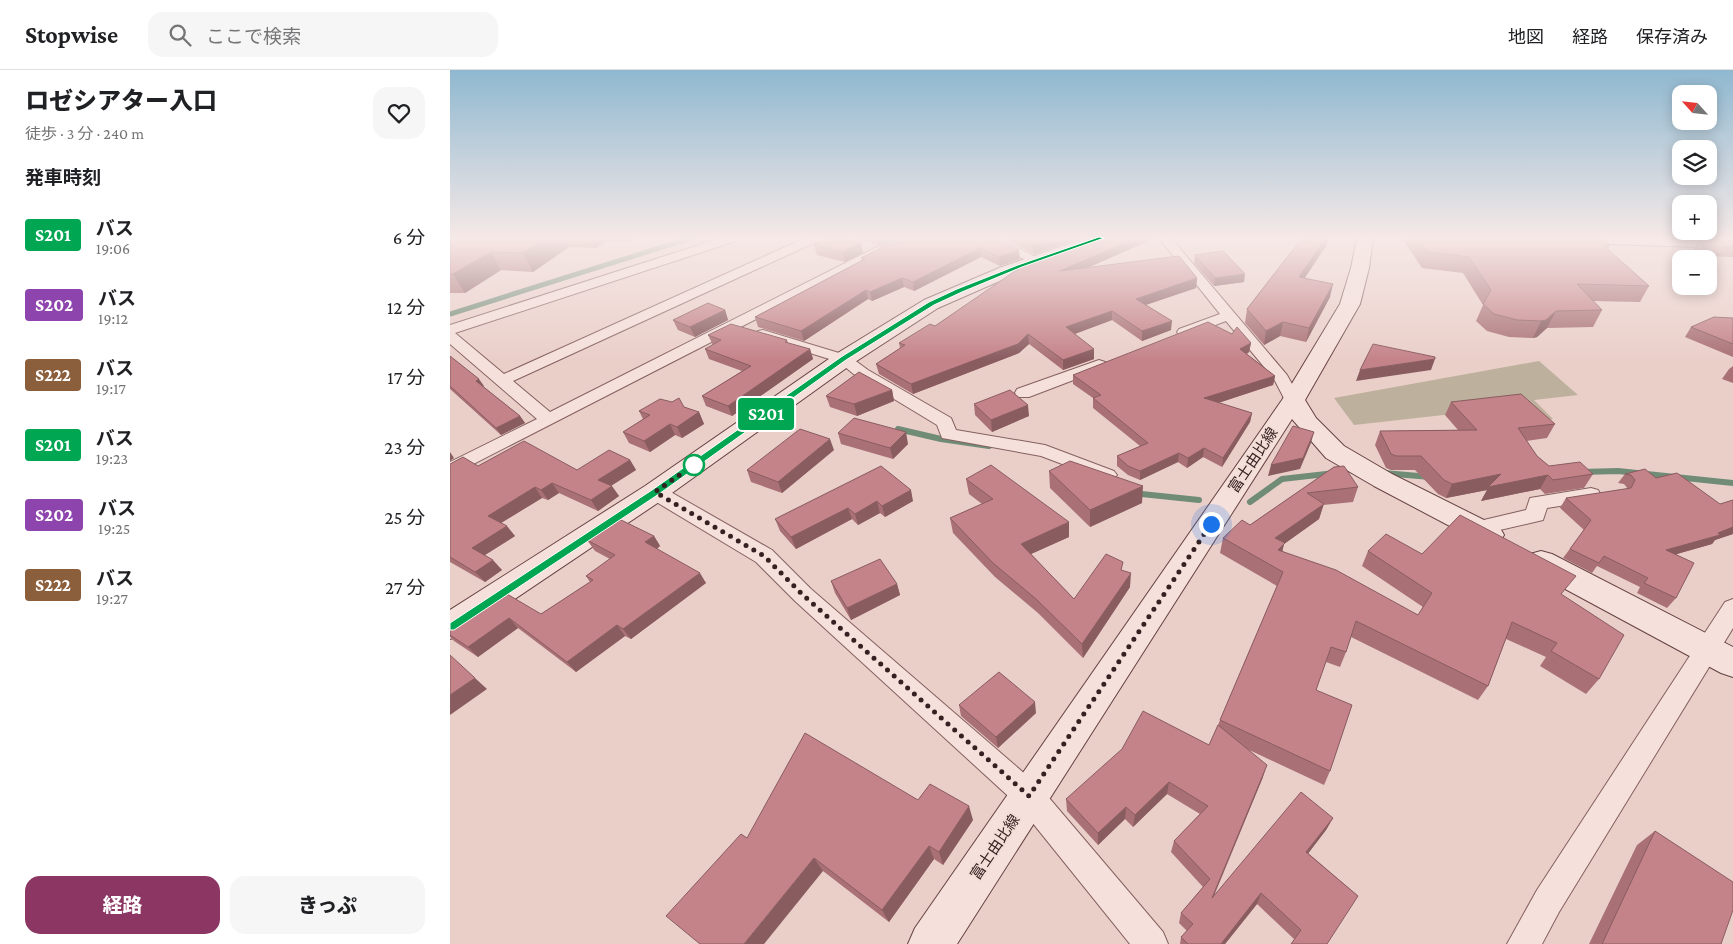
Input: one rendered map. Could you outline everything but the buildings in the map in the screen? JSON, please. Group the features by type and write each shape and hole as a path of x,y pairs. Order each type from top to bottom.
{"street":[{"path":"450,330 607,279"},
{"path":"503,380 725,279"},
{"path":"450,470 825,279"},
{"path":"453,618 655,492 844,359 931,304 988,279"},
{"path":"1199,279 1281,378 1306,422 1335,452 1383,480 1720,656"},
{"name":"富士由比線","path":"931,944 1293,400 1350,304 1357,279"},
{"path":"1167,339 1230,315"},
{"path":"734,326 844,359 862,373 945,422 948,434 1045,451 1123,482"},
{"path":"450,336 548,419"},
{"path":"1023,394 1113,359"},
{"path":"655,492 764,556 803,595 1029,796 1152,944"},
{"path":"1478,528 1536,514 1537,503 1608,492"},
{"path":"1524,944 1548,901 1720,656 1733,608"}],"shaded area":[{"path":"1539,361 1578,395 1534,400 1553,419 1531,421 1515,407 1354,425 1334,398"}],"waterway":[{"path":"450,314 562,279"},
{"path":"898,429 941,439 989,446"},
{"path":"1581,472 1618,471 1733,483"},
{"path":"1250,502 1282,479 1335,473"},
{"path":"1384,473 1430,477"},
{"path":"1132,493 1199,500"}],"bus line":[{"name":"S201","path":"450,626 655,492 844,359 898,324 931,304 988,279"}],"route":[{"path":"694,465 655,492 764,556 803,595 1029,796 1211,524"}]}
